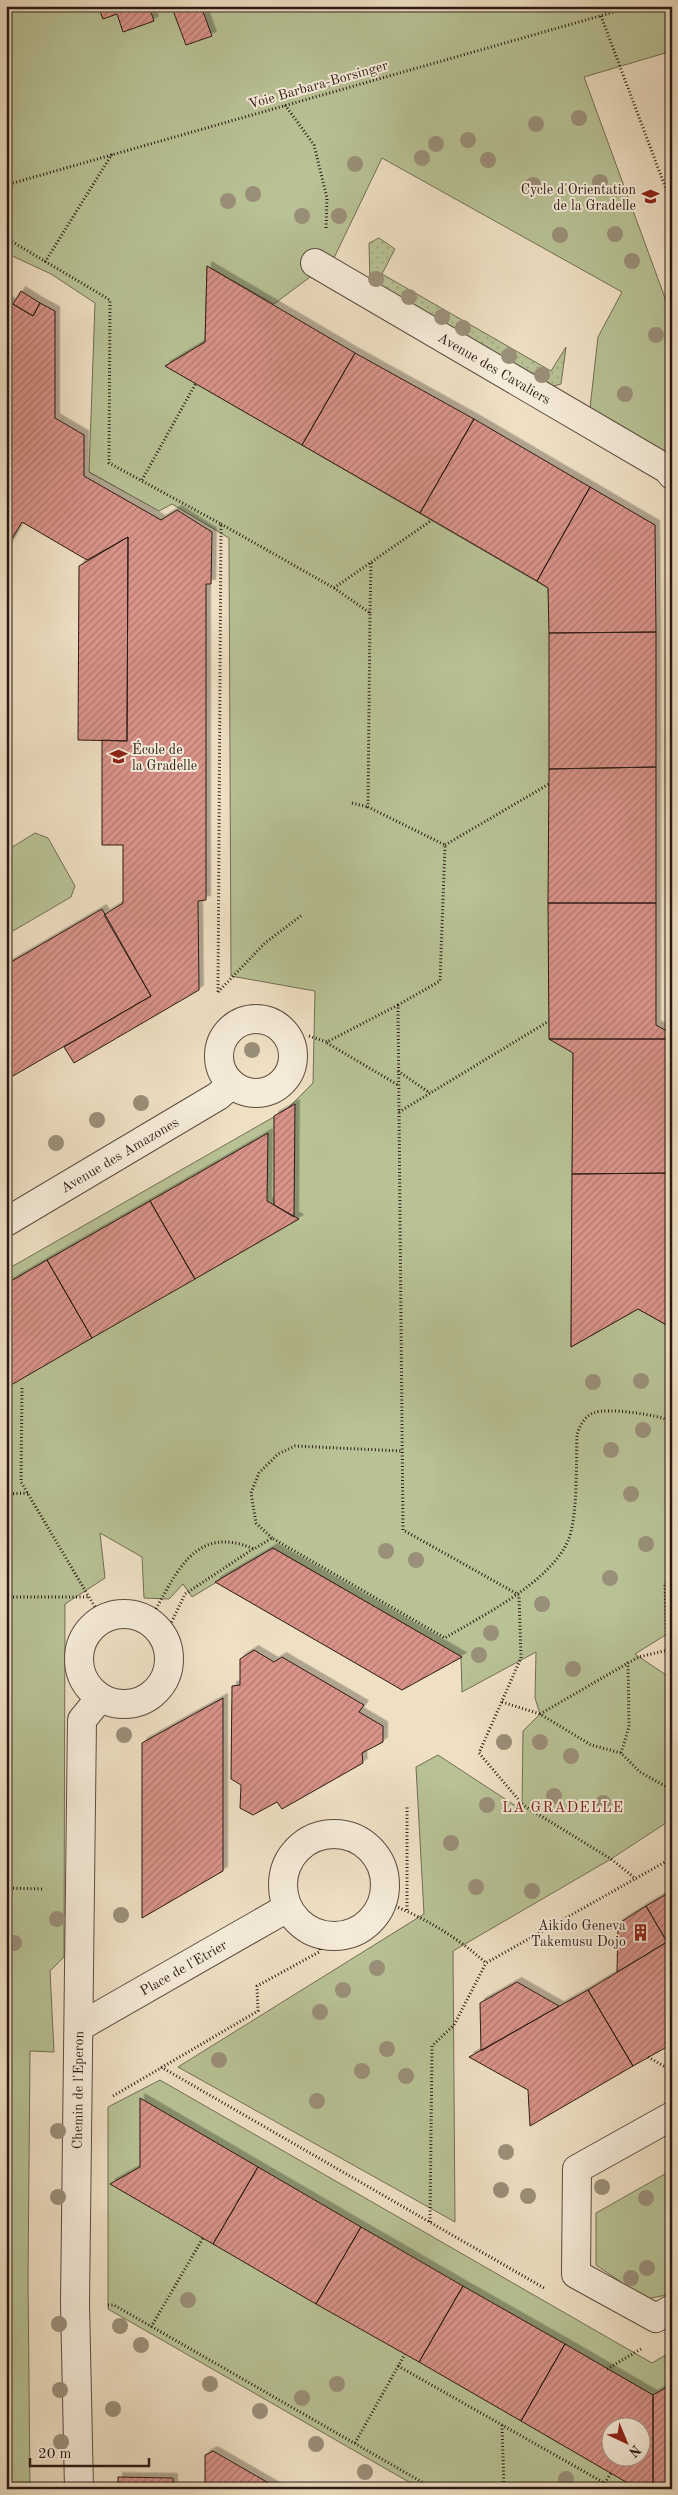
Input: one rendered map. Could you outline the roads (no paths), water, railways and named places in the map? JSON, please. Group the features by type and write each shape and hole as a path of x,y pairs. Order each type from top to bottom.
{"street":[{"name":"Avenue des Cavaliers","path":"315,263 576,414 667,469 672,475"},
{"name":"Avenue des Amazones","path":"6,1222 218,1096 232,1084"},
{"path":"95,1608 126,1614 156,1629 169,1651 169,1666 165,1680 157,1691 145,1700 132,1704 117,1705 100,1698 83,1681 78,1668 78,1654 82,1640 90,1628 95,1608"},
{"name":"Chemin de l'Eperon","path":"79,2489 75,2304 82,1720 100,1698"},
{"path":"330,1834 347,1835 362,1842 375,1853 382,1868 385,1885 394,1906 376,1915 354,1933 339,1937 324,1936 309,1931 297,1921 287,1908 283,1892 283,1875 289,1860 300,1847 314,1838 330,1834"},
{"name":"Place de l'Etrier","path":"79,2027 287,1908"},
{"path":"672,2116 577,2169 576,2274 656,2318 672,2309"}],"place":[{"name":"Cycle d'Orientation de la Gradelle","path":"650,197"},
{"name":"École de la Gradelle","path":"118,757"},
{"name":"Aikido Geneva Takemusu Dojo","path":"640,1933"}],"district":[{"name":"LA GRADELLE","path":"563,1807"}]}
